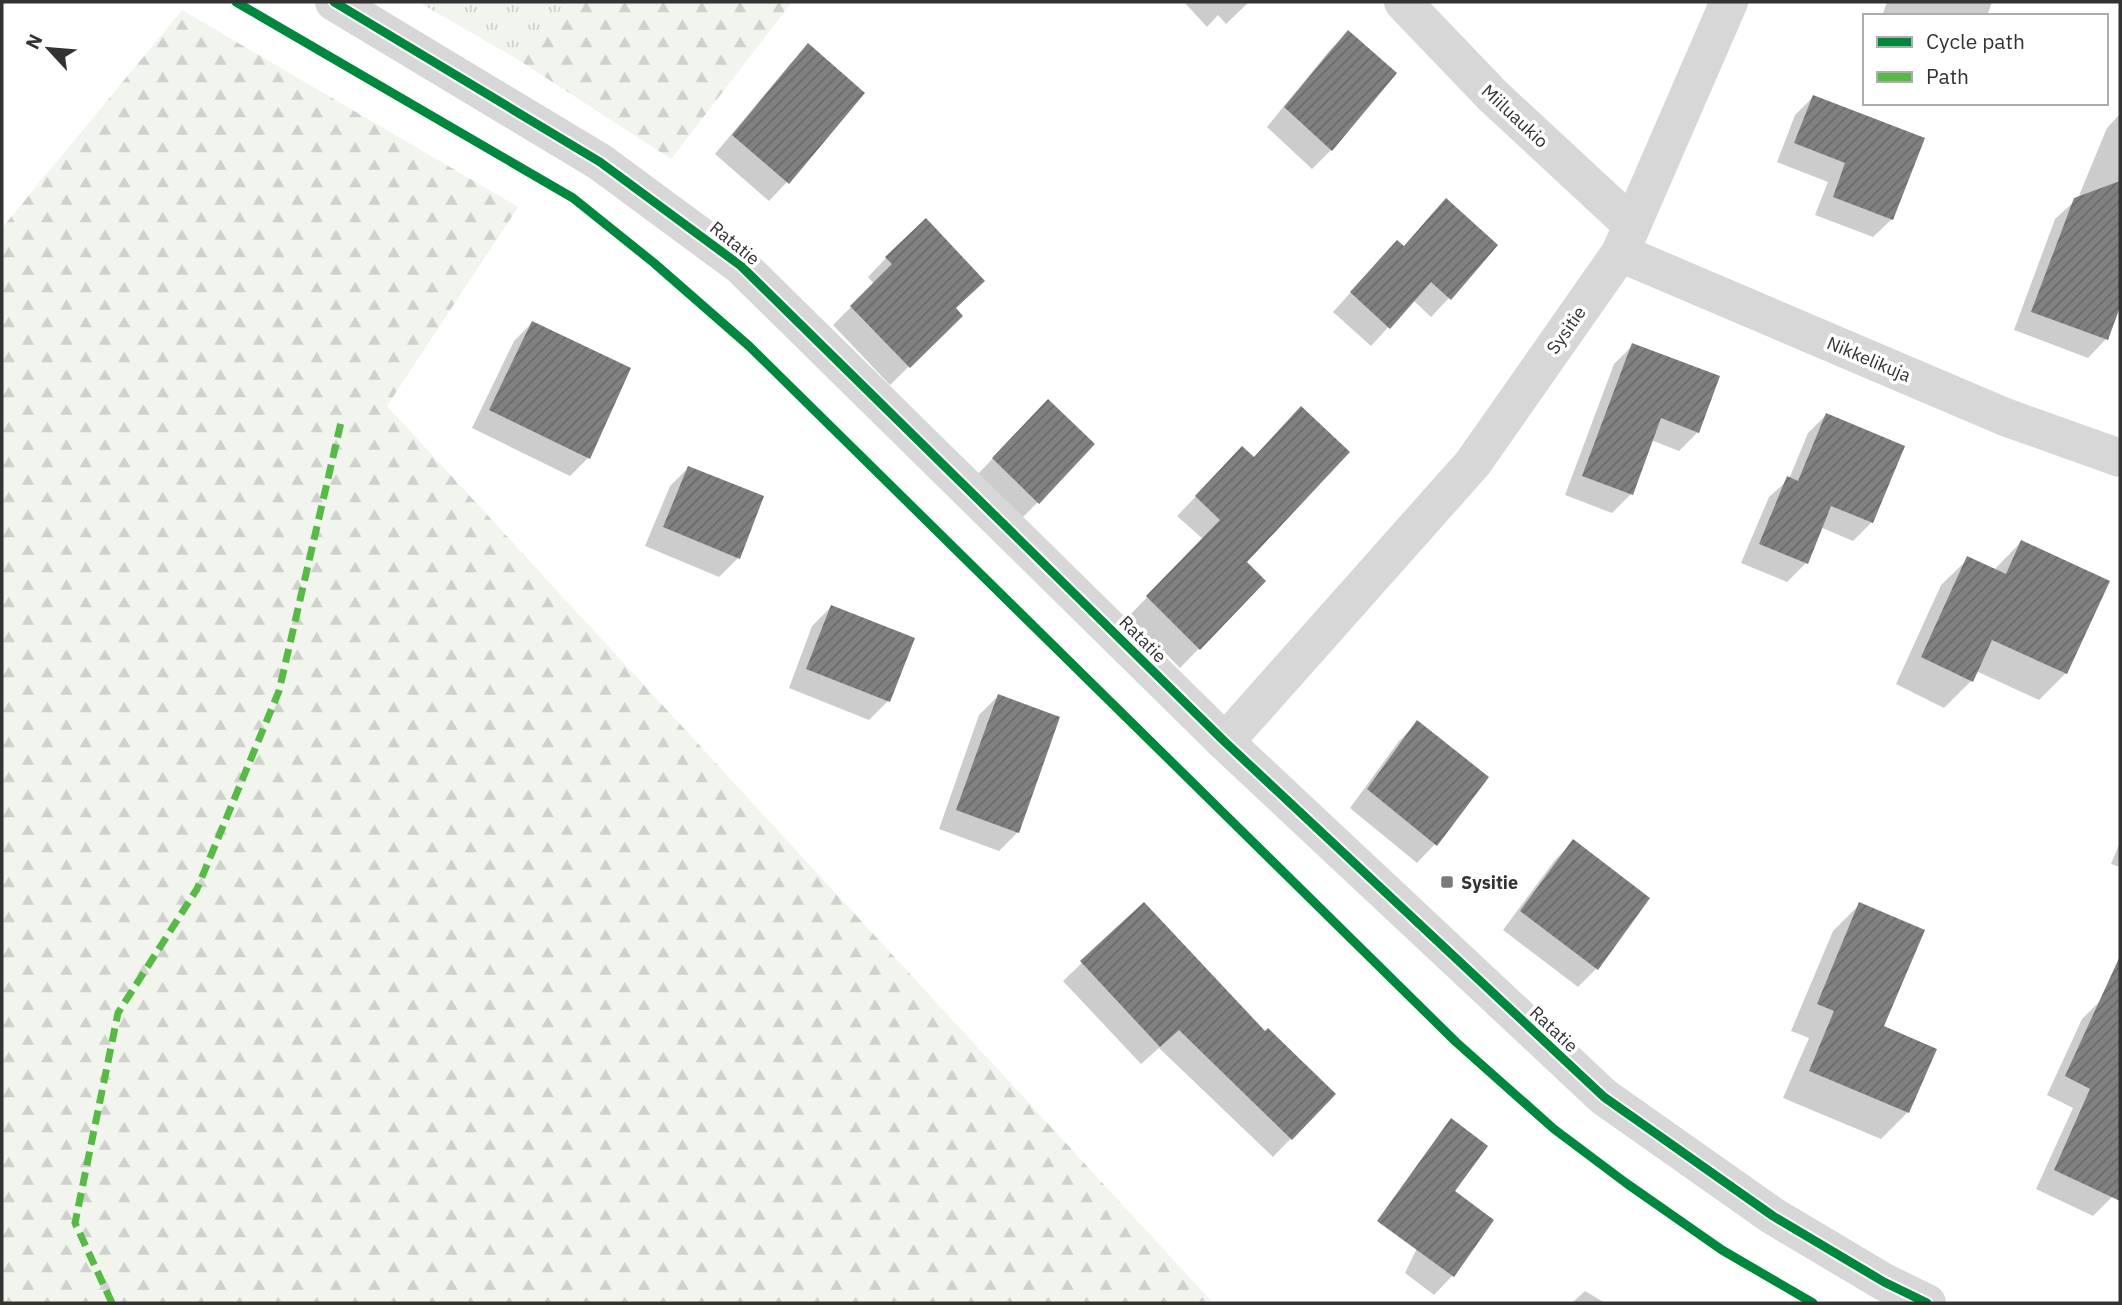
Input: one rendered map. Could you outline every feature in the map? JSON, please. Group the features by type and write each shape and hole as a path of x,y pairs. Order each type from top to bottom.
{"street":[{"name":"Ratatie","path":"334,2 600,162 741,266 1225,742 1604,1097 1773,1216 1884,1282 1927,1303"},
{"name":"Miiluaukio","path":"1404,2 1626,239"},
{"name":"Sysitie","path":"1225,742 1474,463 1626,239 1729,2"},
{"name":"Nikkelikuja","path":"1626,239 2005,417 2120,458"}],"green space":[{"path":"418,2 568,2 517,59"},
{"path":"568,2 792,2 671,159 517,59"},
{"path":"182,10 518,207 387,406 1213,1303 2,1303 2,228"}],"building":[{"path":"1348,30 1397,73 1332,151 1284,107"},
{"path":"808,43 865,93 789,184 732,135"},
{"path":"1813,95 1925,138 1893,220 1833,197 1845,163 1794,143"},
{"path":"2120,181 2120,307 2108,340 2031,312 2074,198"},
{"path":"1446,198 1498,245 1451,300 1431,282 1390,329 1350,292 1397,240 1404,246"},
{"path":"926,218 985,281 956,308 963,316 910,368 850,306 892,264 885,257"},
{"path":"532,321 631,368 590,459 489,410"},
{"path":"1632,343 1720,376 1699,433 1661,418 1633,495 1582,476"},
{"path":"1048,399 1095,444 1039,504 992,458"},
{"path":"1301,406 1350,452 1247,562 1266,581 1200,650 1146,596 1220,520 1195,496 1242,446 1254,457"},
{"path":"1826,413 1905,446 1873,523 1831,506 1808,564 1759,544 1787,476 1798,481"},
{"path":"688,466 764,496 740,559 663,527"},
{"path":"2021,540 2110,581 2067,674 1992,640 1973,682 1921,657 1967,556 2006,574"},
{"path":"831,605 915,638 890,702 806,669"},
{"path":"998,694 1060,717 1019,833 956,810"},
{"path":"1417,720 1489,777 1437,846 1367,789"},
{"path":"1573,839 1650,898 1598,970 1520,911"},
{"path":"1144,902 1265,1031 1268,1028 1336,1094 1292,1140 1179,1030 1160,1047 1080,961"},
{"path":"1859,902 1925,930 1884,1026 1937,1049 1909,1113 1809,1071 1834,1011 1817,1004"},
{"path":"2120,956 2120,1201 2054,1170 2090,1089 2065,1076"},
{"path":"1451,1118 1488,1146 1455,1191 1494,1220 1454,1277 1377,1221"}],"marked path":[{"path":"112,1303 75,1223 118,1013 197,889 279,691 342,418"}],"cycle path":[{"path":"236,2 573,198 654,263 749,346 1456,1042 1554,1129 1626,1183 1722,1250 1813,1303"},
{"path":"334,2 600,162 741,266 1225,742 1604,1097 1773,1216 1884,1282 1927,1303"}],"place":[{"name":"Sysitie","path":"1447,882"}]}
